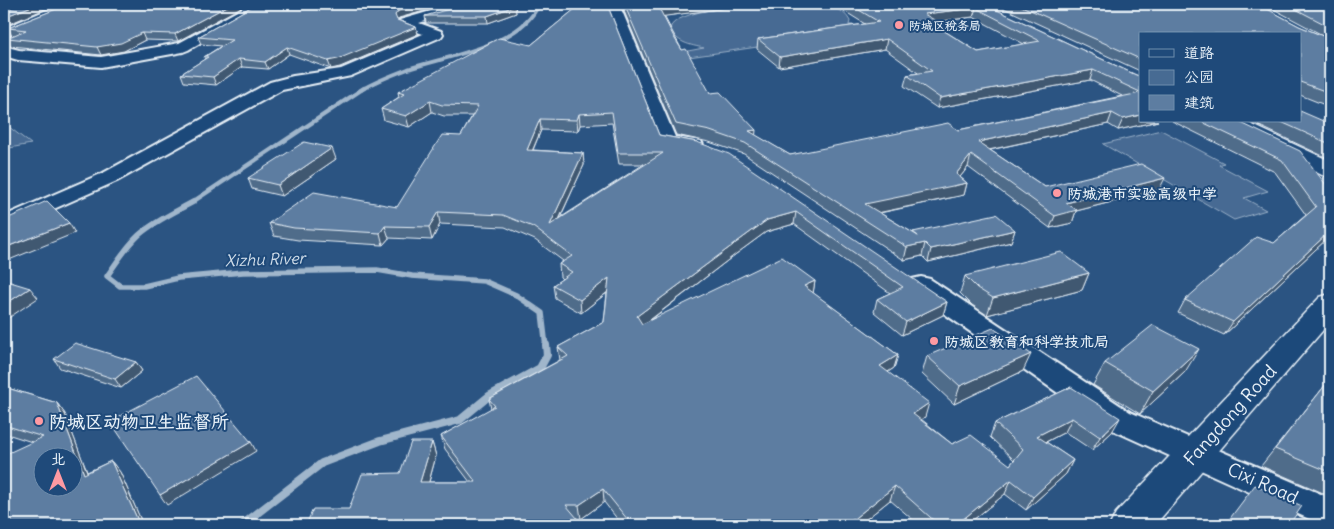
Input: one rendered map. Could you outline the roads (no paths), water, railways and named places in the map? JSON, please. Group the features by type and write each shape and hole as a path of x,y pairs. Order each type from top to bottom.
{"main road":[{"path":"1229,122 1330,170"},
{"name":"Fangdong Road","path":"1130,525 1330,304"}],"street":[{"path":"4,34 72,4"},
{"path":"4,51 102,62 183,47 259,4"},
{"path":"12,221 110,177 276,86 293,80 345,73 436,34 405,23 468,4"},
{"path":"612,4 668,142 697,145 716,150"},
{"name":"Cixi Road","path":"899,271 1119,420 1330,513"}],"waterway":[{"name":"Xizhu River","path":"361,90 408,69 462,54 500,40 530,18 539,4"},
{"name":"Xizhu River","path":"191,203 364,88"},
{"name":"Xizhu River","path":"193,202 158,221 139,235 107,276 120,286 144,286 178,278 243,272 377,270 412,276 484,281 516,295 542,313 546,347"},
{"name":"Xizhu River","path":"242,525 322,463 380,441 460,420 489,396 540,368 547,355 546,345"}],"place":[{"name":"防城区税务局","path":"899,25"},
{"name":"防城港市实验高级中学","path":"1057,193"},
{"name":"防城区教育和科学技术局","path":"934,341"},
{"name":"防城区动物卫生监督所","path":"39,421"}]}
